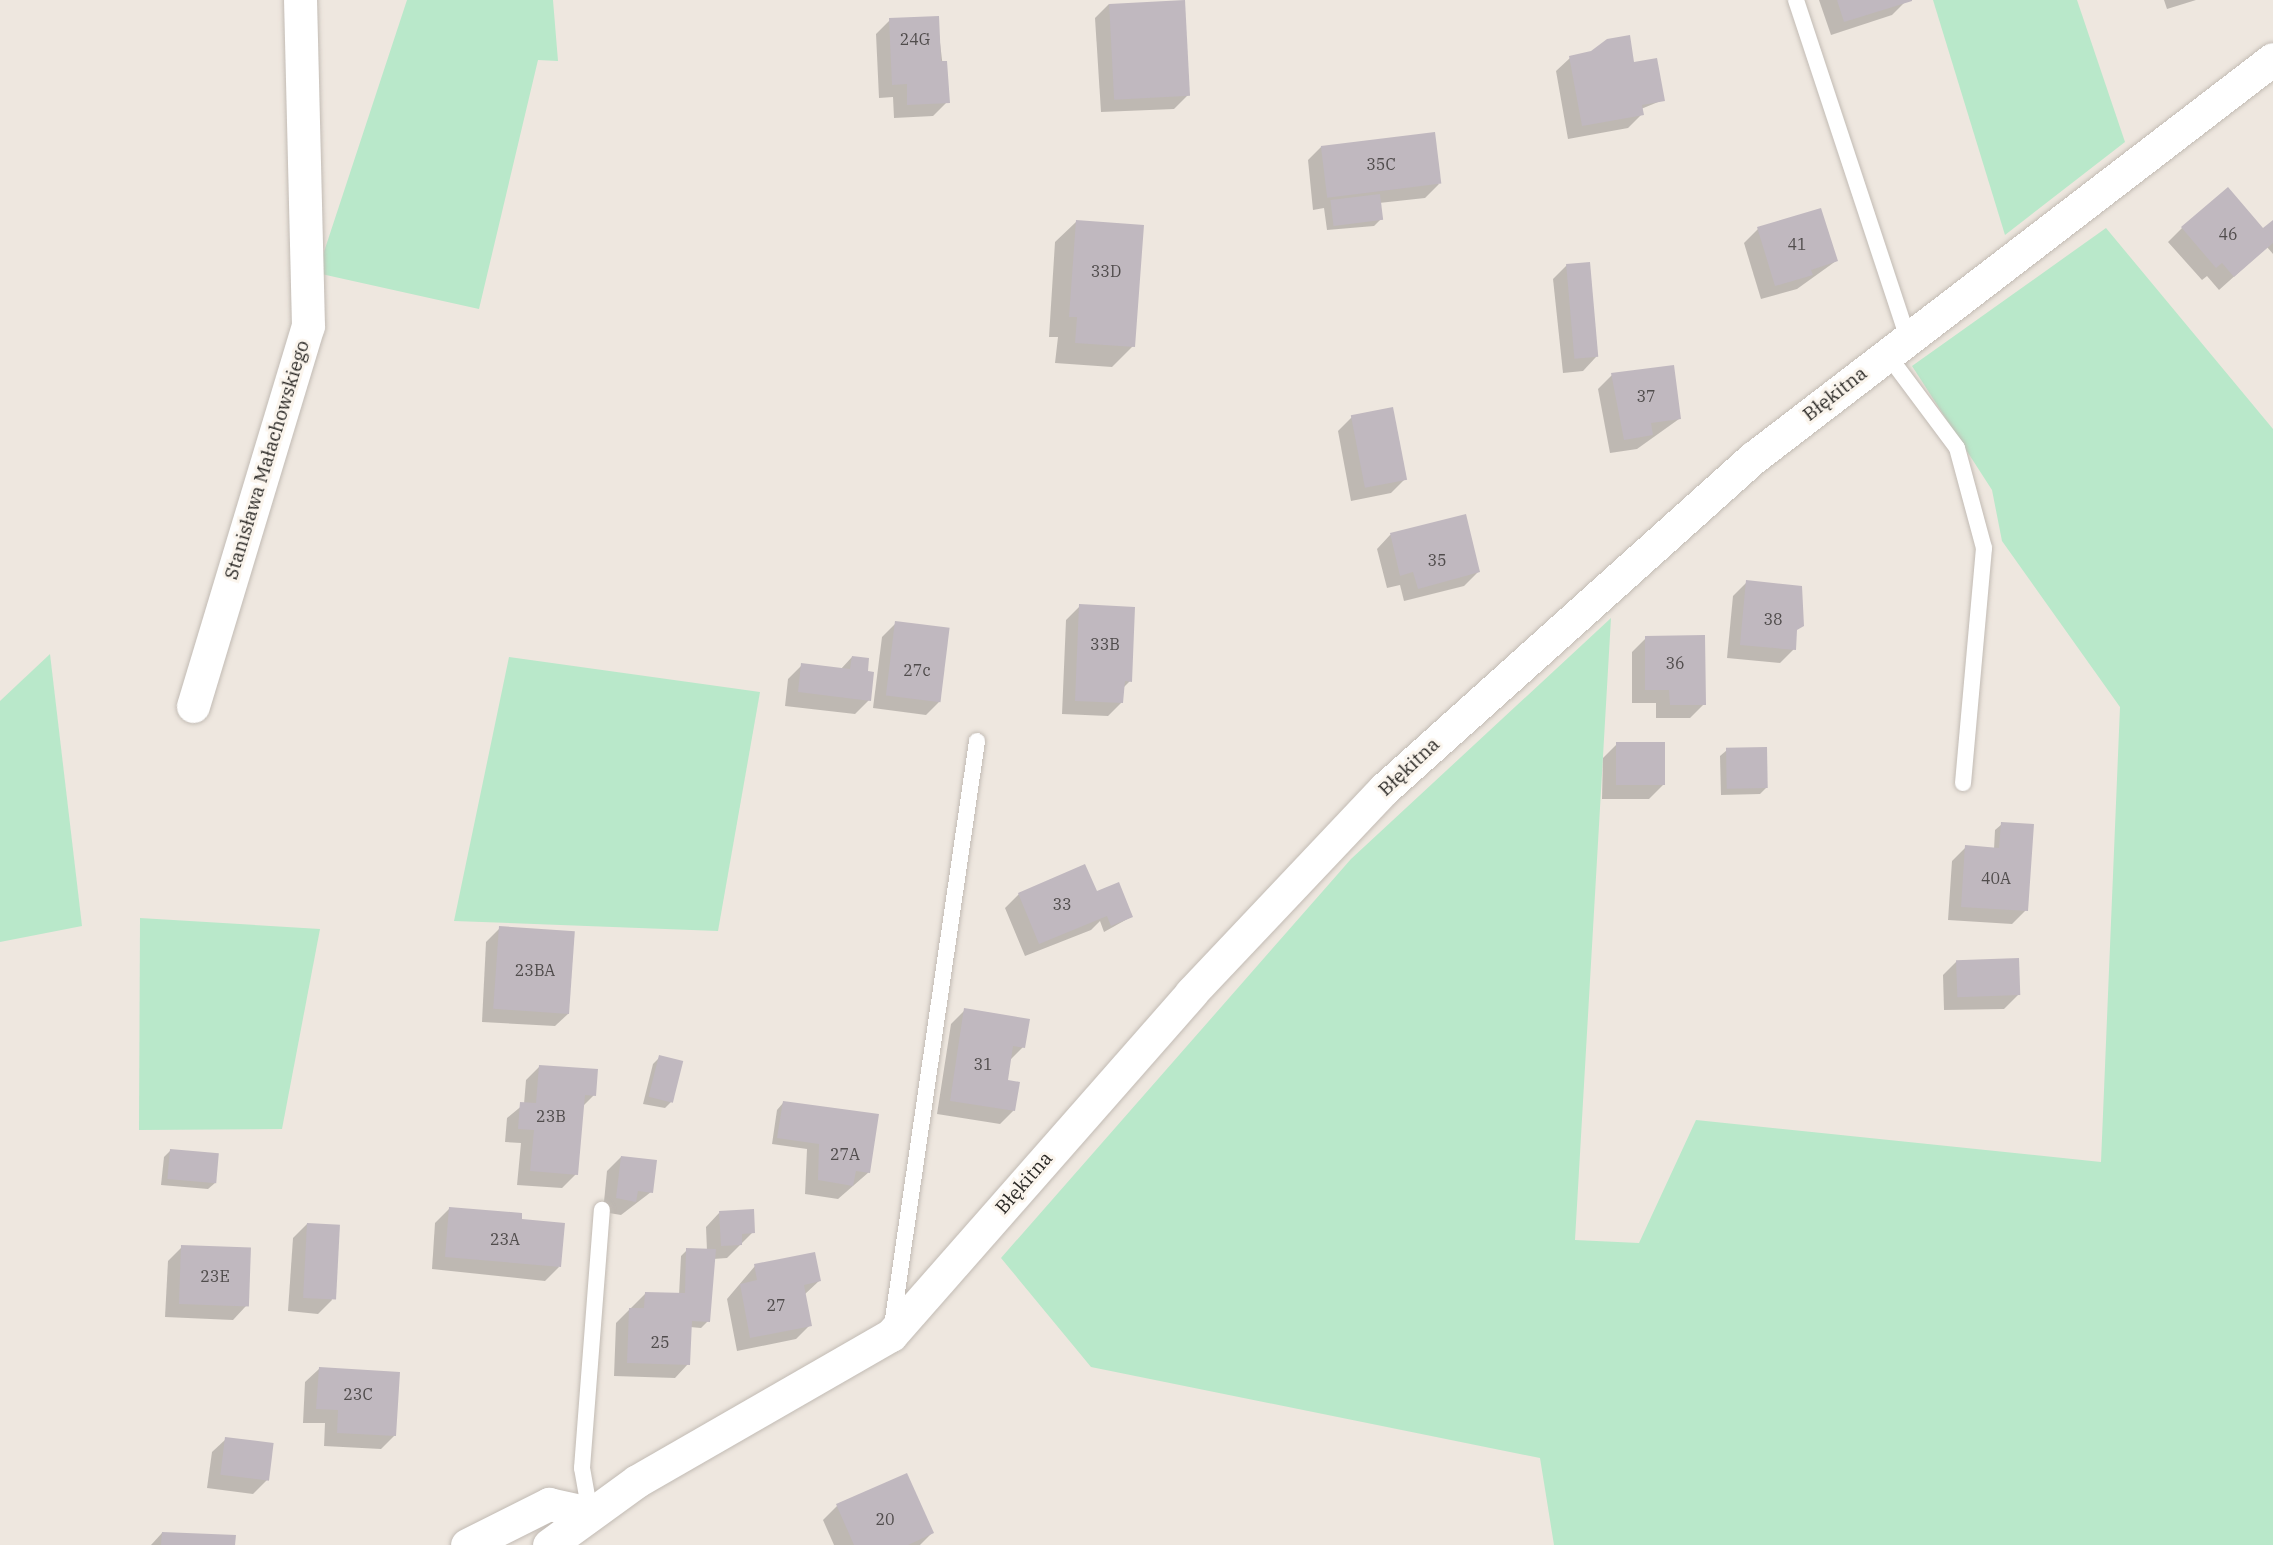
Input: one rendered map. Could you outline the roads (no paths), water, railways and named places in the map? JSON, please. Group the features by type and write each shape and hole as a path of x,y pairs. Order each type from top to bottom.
{"street":[{"name":"Stanisława Małachowskiego","path":"193,706 308,326 300,0"},
{"name":"Błękitna","path":"549,1545 590,1513 891,1335 1191,993 1384,789 1753,458 2273,59"},
{"path":"467,1545 549,1504 590,1513"}],"lane":[{"path":"1796,0 1897,346 1957,448 1984,548 1963,783"},
{"path":"891,1335 977,741"},
{"path":"590,1513 582,1468 602,1210"}]}
